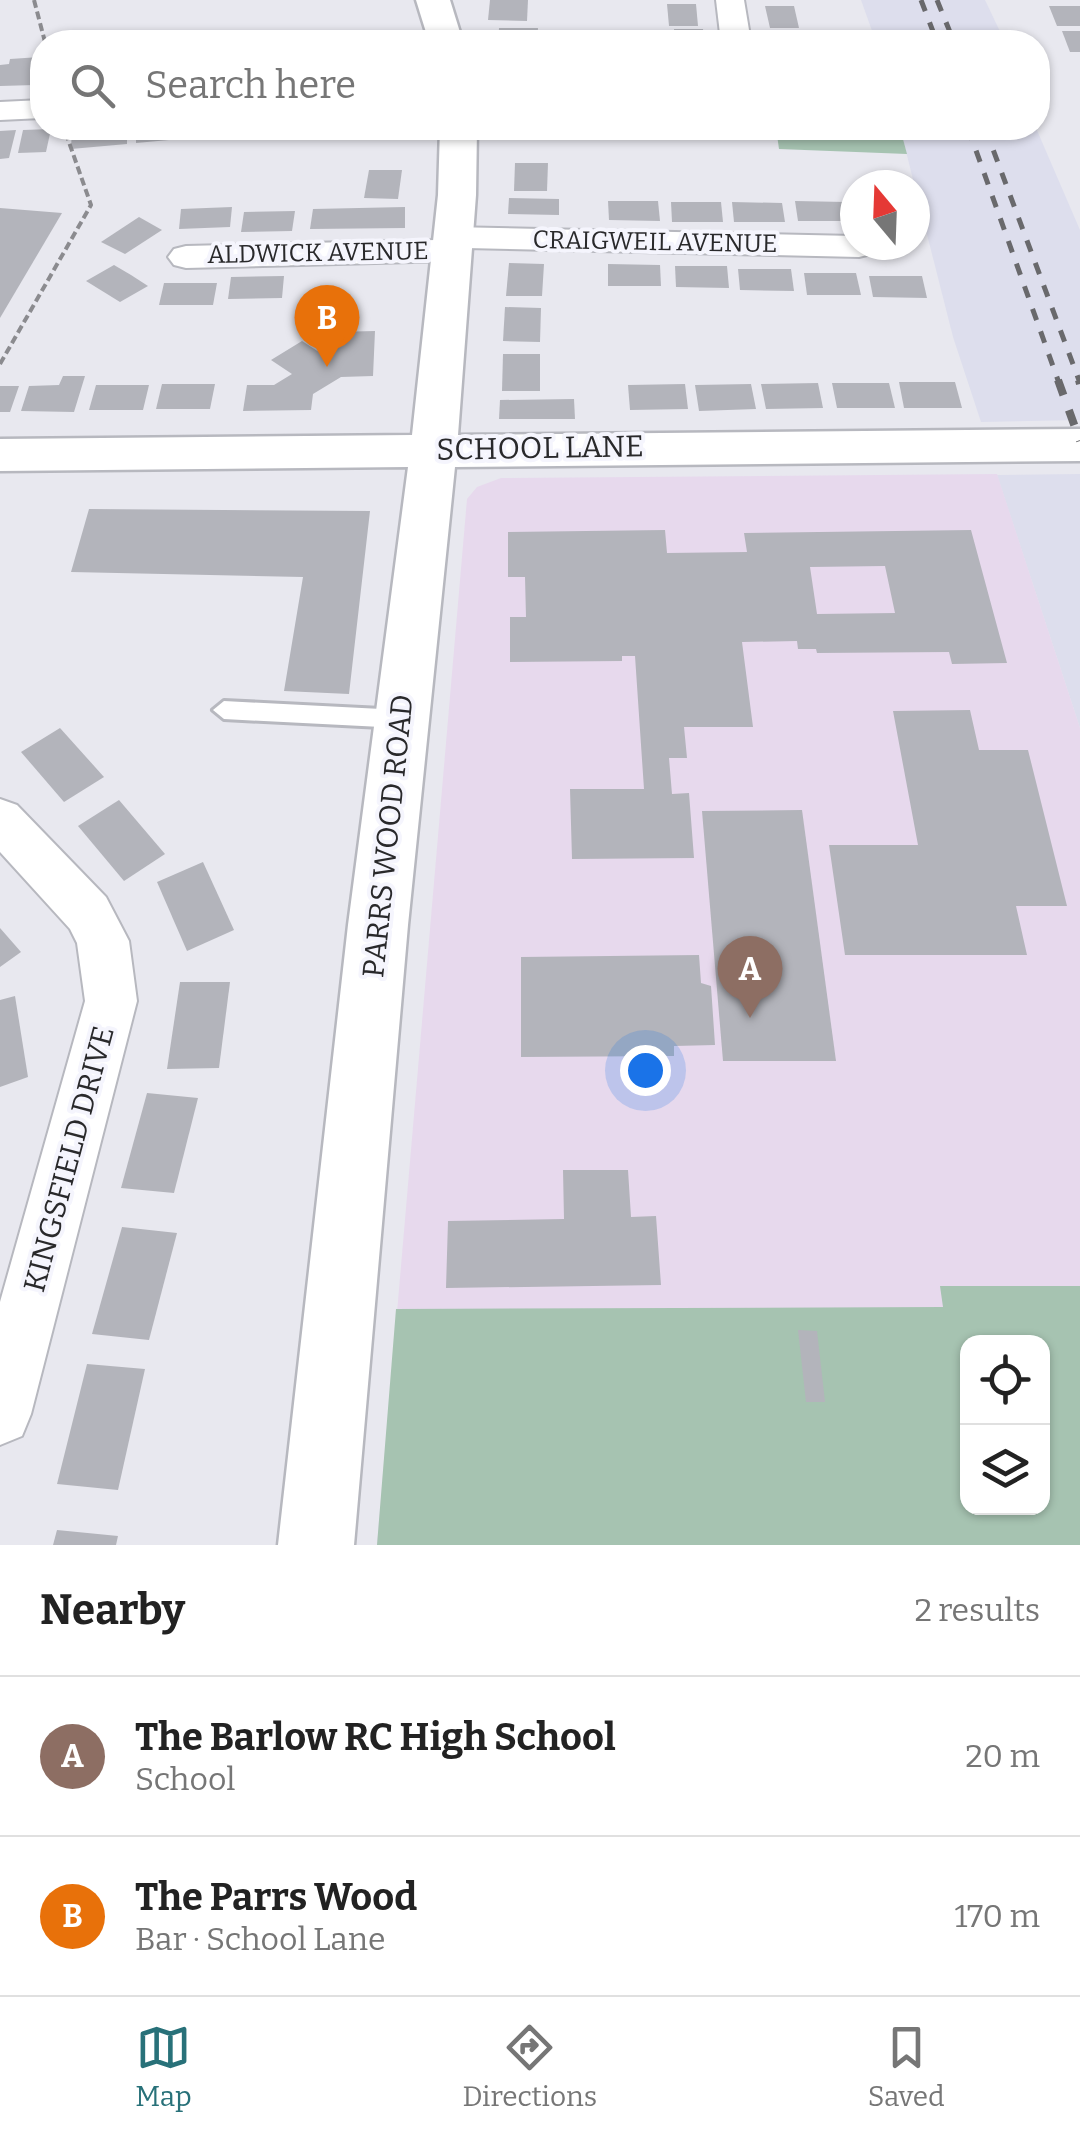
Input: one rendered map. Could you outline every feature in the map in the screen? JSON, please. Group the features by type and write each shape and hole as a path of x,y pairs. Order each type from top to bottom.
{"street":[{"path":"433,0 442,30"},
{"path":"730,0 734,30"},
{"path":"0,111 30,110"},
{"name":"PARRS WOOD ROAD","path":"316,1545 401,719 434,450 457,195 458,140"},
{"name":"CRAIGWEIL AVENUE","path":"450,243 840,247"},
{"name":"ALDWICK AVENUE","path":"186,256 450,243"},
{"name":"SCHOOL LANE","path":"0,456 1080,445"},
{"name":"KINGSFIELD DRIVE","path":"0,818 88,913 102,940 111,1001 0,1414"}],"lane":[{"path":"224,710 401,719"}],"path":[{"path":"34,0 42,30"},
{"path":"0,364 91,205 68,140"}],"shaded area":[{"path":"861,0 985,0 999,30 872,30"},
{"path":"903,140 1041,140 1080,230 1080,420 981,422 953,337 930,246 930,170 911,170"},
{"path":"997,474 1080,728 1080,1545 377,1545 467,499 477,487 501,478"},
{"path":"1080,474 1080,728 997,475"}],"green space":[{"path":"778,140 903,140 907,154 779,149"},
{"path":"940,1286 1080,1286 1080,1545 377,1545 396,1309 943,1307"}],"building":[{"path":"490,0 528,0 527,21 488,20"},
{"path":"667,4 696,4 698,26 669,26"},
{"path":"765,6 794,6 799,28 770,28"},
{"path":"1049,6 1080,6 1080,26 1057,26"},
{"path":"499,28 538,28 538,30"},
{"path":"1062,31 1080,31 1080,52 1070,52"},
{"path":"30,58 30,85 0,86 0,65 9,64 10,59"},
{"path":"16,130 9,158 0,159 0,131"},
{"path":"23,130 30,130 30,140 49,140 46,152 18,153"},
{"path":"71,140 127,140 127,144 71,149"},
{"path":"515,163 548,163 547,191 514,191"},
{"path":"369,170 402,170 398,199 364,198"},
{"path":"509,198 559,199 559,215 508,214"},
{"path":"608,201 658,201 660,221 609,220"},
{"path":"795,201 840,202 840,221 798,221"},
{"path":"671,202 721,202 723,222 672,222"},
{"path":"732,202 782,203 785,222 734,222"},
{"path":"232,207 230,227 179,229 181,209"},
{"path":"405,207 405,228 310,229 313,209"},
{"path":"0,208 62,213 0,318"},
{"path":"295,211 292,231 241,232 244,212"},
{"path":"139,217 162,230 125,254 101,242"},
{"path":"509,263 544,264 542,296 506,296"},
{"path":"608,264 660,265 661,286 608,286"},
{"path":"114,265 148,286 120,302 86,281"},
{"path":"675,266 727,266 729,288 676,287"},
{"path":"738,269 791,269 794,291 740,290"},
{"path":"804,273 856,273 861,295 807,295"},
{"path":"284,276 282,298 228,299 231,277"},
{"path":"869,276 922,276 927,298 873,297"},
{"path":"164,283 217,283 213,305 159,305"},
{"path":"505,307 541,308 540,342 503,341"},
{"path":"375,331 373,376 341,377 313,394 311,410 243,411 247,385 274,385 292,374 271,360 302,341 322,354 333,347 335,332"},
{"path":"503,354 540,354 540,391 502,391"},
{"path":"63,376 85,376 74,412 21,411 29,386 59,385"},
{"path":"899,382 955,382 962,408 904,408"},
{"path":"818,383 823,408 766,409 761,384"},
{"path":"832,383 889,383 895,408 837,408"},
{"path":"162,384 215,384 210,409 156,409"},
{"path":"685,384 688,409 630,410 628,385"},
{"path":"751,384 756,409 699,411 695,385"},
{"path":"96,385 149,385 143,410 89,410"},
{"path":"0,386 19,386 10,412 0,412"},
{"path":"574,399 575,419 499,419 500,400"},
{"path":"89,509 370,511 349,694 284,691 303,577 71,572"},
{"path":"665,530 667,553 747,552 744,533 971,530 1007,663 952,664 949,652 817,653 816,649 798,649 797,641 742,642 753,727 684,727 687,758 669,758 672,794 689,793 694,858 572,859 570,789 644,789 635,656 622,656 622,661 510,662 510,617 526,617 525,577 508,577 508,532","holes":["885,566 895,613 817,614 810,567"]},
{"path":"970,710 979,750 1028,750 1067,906 1016,906 1027,955 845,955 829,845 918,845 893,711"},
{"path":"60,728 104,777 64,802 21,752"},
{"path":"119,800 165,854 124,881 78,826"},
{"path":"802,810 836,1061 723,1061 702,811"},
{"path":"203,862 234,930 187,951 157,882"},
{"path":"0,928 21,952 0,967"},
{"path":"699,955 701,983 711,986 715,1045 674,1046 674,1056 521,1057 521,957"},
{"path":"180,982 230,982 219,1068 167,1069"},
{"path":"15,996 28,1077 0,1087 0,1000"},
{"path":"147,1093 198,1098 174,1193 121,1188"},
{"path":"563,1170 628,1170 631,1217 656,1216 661,1285 446,1288 448,1221 564,1219"},
{"path":"122,1227 177,1233 149,1340 92,1334"},
{"path":"798,1330 817,1331 825,1402 806,1402"},
{"path":"87,1364 145,1369 118,1490 57,1484"},
{"path":"57,1530 118,1536 116,1545 53,1545"}],"railway":[{"path":"921,0 932,30"},
{"path":"937,0 949,30"},
{"path":"972,140 1059,383"},
{"path":"989,140 1079,381"},
{"path":"1058,380 1080,441"}],"place":[{"name":"The Parrs Wood","path":"327,367"},
{"name":"The Barlow RC High School","path":"750,1018"}]}
